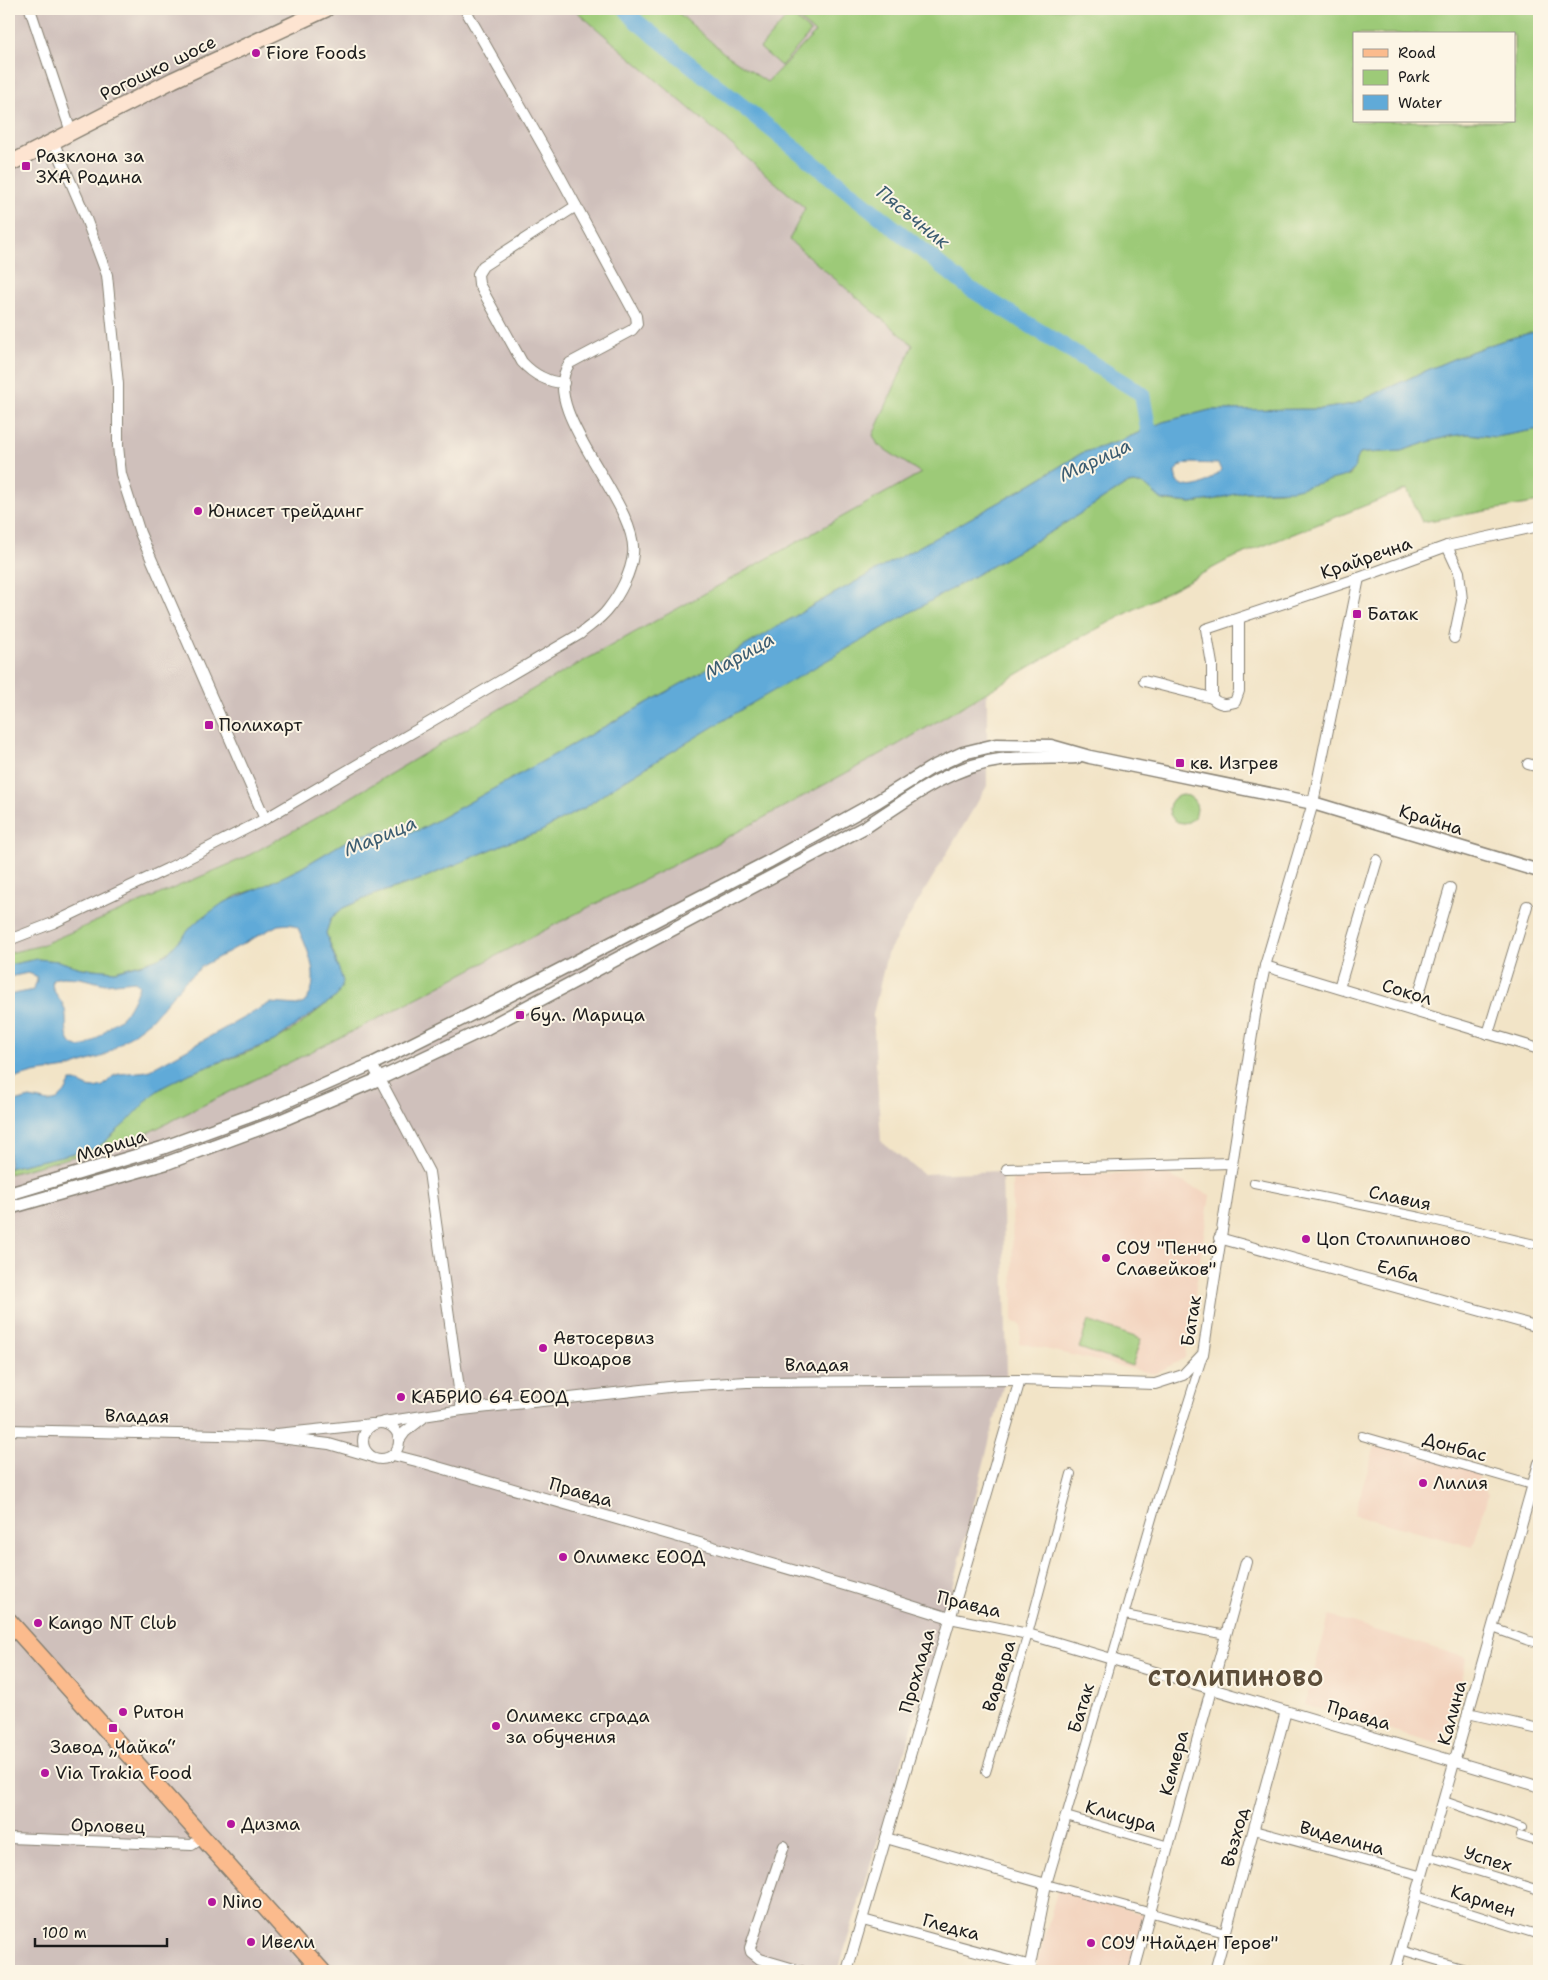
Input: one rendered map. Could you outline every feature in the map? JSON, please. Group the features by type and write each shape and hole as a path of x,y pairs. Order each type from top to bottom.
{"main road":[{"name":"Рогошко шосе","path":"9,164 173,80 326,9"},
{"path":"9,1621 322,1971"}],"street":[{"path":"30,9 71,132"},
{"path":"9,940 53,923 266,819 580,634 608,610 621,590 630,570 633,540 618,506 569,417 564,383 566,369 570,363 632,330 637,324 636,316 465,9"},
{"path":"53,141 82,208 107,275 118,384 118,446 124,485 140,534 266,819"},
{"path":"564,383 548,380 528,369 522,362 479,284 478,274 483,266 576,206"},
{"name":"Крайречна","path":"1212,698 1212,664 1206,629 1359,578 1447,546 1539,526"},
{"path":"1447,546 1460,572 1462,600 1454,638"},
{"name":"Батак","path":"1030,1968 1046,1884 1157,1501 1203,1354 1219,1238 1255,1015 1266,966 1313,803 1359,578"},
{"path":"1144,681 1212,698 1218,703 1228,704 1234,702 1239,691 1239,618"},
{"name":"Марица","path":"9,1194 162,1148 269,1110 372,1064 542,979 768,862 878,801 931,768 963,753 996,745 1051,746 1090,757 1313,803"},
{"name":"Марица","path":"9,1208 167,1163 275,1123 379,1079 513,1014 867,826 926,788 958,772 999,760 1090,757"},
{"path":"1528,764 1539,767"},
{"name":"Крайна","path":"1313,803 1539,871"},
{"path":"1339,988 1377,860"},
{"path":"1414,1011 1450,888"},
{"path":"1488,1034 1527,906"},
{"name":"Сокол","path":"1266,966 1539,1049"},
{"path":"372,1064 429,1172 462,1410"},
{"path":"1007,1170 1231,1163"},
{"name":"Славия","path":"1254,1183 1420,1217 1539,1245"},
{"name":"Елба","path":"1219,1238 1539,1326"},
{"name":"Владая","path":"264,1436 372,1424 462,1410 678,1386 747,1382 1020,1380 1155,1384 1183,1374 1203,1354"},
{"name":"Прохлада","path":"847,1971 1020,1380"},
{"name":"Владая","path":"9,1430 264,1436 329,1444 382,1459 393,1455 405,1432 424,1417"},
{"path":"384,1422 395,1428 400,1439"},
{"path":"370,1456 363,1446 362,1439 367,1428 372,1424"},
{"name":"Донбас","path":"1362,1436 1536,1487"},
{"name":"Правда","path":"393,1455 950,1618 1028,1634 1211,1690 1456,1760 1537,1786"},
{"name":"Калина","path":"1395,1971 1468,1713 1536,1487 1539,1463"},
{"name":"Варвара","path":"986,1772 1028,1634 1071,1474"},
{"name":"Кемера","path":"1134,1971 1246,1562"},
{"path":"1125,1615 1226,1635"},
{"path":"1493,1628 1539,1643"},
{"name":"Възход","path":"1215,1971 1286,1711"},
{"path":"1468,1713 1539,1730"},
{"path":"1444,1801 1521,1832 1539,1842"},
{"name":"Клисура","path":"1066,1816 1168,1846"},
{"name":"Виделина","path":"1254,1830 1423,1876"},
{"name":"Орловец","path":"9,1838 192,1845 203,1837"},
{"path":"886,1838 1225,1934"},
{"path":"784,1846 750,1948 751,1952 760,1959 801,1971"},
{"name":"Успех","path":"1428,1856 1539,1890"},
{"name":"Кармен","path":"1417,1896 1539,1935"},
{"name":"Гледка","path":"863,1920 1030,1968"},
{"path":"1401,1950 1472,1971"}],"shaded area":[{"path":"9,9 574,9 806,208 789,240 913,345 873,435 878,445 922,473 535,688 321,815 244,858 39,946 9,953"},
{"path":"674,9 797,9 794,14 815,33 767,82 724,53"},
{"path":"987,693 987,786 887,954 873,1015 881,1141 923,1174 1002,1171 1007,1370 945,1620 838,1971 9,1971 9,1174 131,1141 375,1020 579,912 704,850 892,748"},
{"name":"СОУ \"Пенчо Славейков\"","path":"1080,1173 1165,1174 1210,1195 1185,1358 1154,1374 1019,1343 1021,1324 1013,1322 1012,1176"},
{"name":"Лилия","path":"1376,1443 1475,1470 1488,1495 1473,1547 1354,1515"},
{"path":"1329,1616 1467,1658 1442,1745 1305,1705"},
{"name":"СОУ \"Найден Геров\"","path":"1058,1888 1145,1915 1131,1971 1035,1971"}],"green space":[{"path":"574,9 674,9 724,53 767,82 815,33 793,14 797,9 1539,9 1539,331 1468,353 1353,404 1322,409 1210,410 1163,422 1120,441 1082,453 1009,497 819,602 688,680 419,830 410,832 384,830 353,837 301,868 262,887 236,896 195,923 172,950 157,959 115,971 81,968 58,961 37,959 9,965 9,953 39,946 244,858 321,815 535,688 921,473 878,445 873,435 913,345 789,240 805,208"},
{"path":"790,14 811,32 781,66 760,48"},
{"path":"1539,429 1539,502 1422,522 1407,489 1230,559 1074,641 892,748 704,850 579,912 375,1020 131,1141 9,1174 9,1168 96,1148 114,1134 145,1101 163,1087 189,1074 272,1042 298,1026 337,996 336,959 326,933 331,918 343,908 373,895 419,880 511,841 540,832 586,807 612,788 748,705 1051,532 1125,485 1133,483 1145,485 1166,501 1191,503 1243,492 1281,491 1351,474 1356,459 1360,454 1401,451 1450,436 1468,434 1496,437"},
{"path":"1183,795 1193,799 1197,809 1193,819 1183,823 1173,819 1169,809 1173,799"},
{"path":"1088,1321 1141,1339 1132,1366 1079,1348"}],"water":[{"path":"1539,331 1539,429 1496,437 1468,434 1450,436 1401,451 1360,454 1356,459 1354,470 1346,476 1293,490 1243,492 1191,503 1162,500 1145,485 1133,483 1125,485 1051,532 749,705 612,788 586,807 540,832 511,841 419,880 373,895 343,908 331,918 326,933 343,981 337,996 274,1041 191,1073 163,1087 153,1094 128,1121 96,1148 9,1168 9,1103 30,1098 49,1102 57,1100 65,1092 71,1081 94,1088 103,1086 113,1076 119,1074 148,1071 270,1003 298,1005 304,1003 310,995 313,976 306,946 298,928 290,924 278,925 204,965 185,981 151,1020 104,1056 67,1068 33,1073 9,1080 9,995 33,990 37,981 36,976 28,973 9,977 9,965 37,959 58,961 81,968 115,971 166,955 195,923 223,903 301,868 353,837 384,830 410,832 419,830 688,680 819,602 1009,497 1082,453 1120,441 1163,422 1210,410 1322,409 1353,404 1468,353","holes":["1190,463 1218,464 1221,470 1200,485 1183,485 1177,482 1175,472 1179,466","62,977 80,978 105,984 135,981 139,986 123,1016 91,1043 80,1047 75,1046 68,1039 63,1003 53,987 53,979"]}],"waterway":[{"name":"Пясъчник","path":"626,9 636,21 969,288 1142,394 1148,428 1155,447"}],"place":[{"name":"Fiore Foods","path":"256,53"},
{"name":"Разклона за ЗХА Родина","path":"26,166"},
{"name":"Юнисет трейдинг","path":"198,511"},
{"name":"Батак","path":"1357,614"},
{"name":"Полихарт","path":"209,725"},
{"name":"кв. Изгрев","path":"1180,763"},
{"name":"бул. Марица","path":"520,1015"},
{"name":"Цоп Столипиново","path":"1306,1239"},
{"name":"СОУ \"Пенчо Славейков\"","path":"1106,1258"},
{"name":"Автосервиз Шкодров","path":"543,1348"},
{"name":"КАБРИО 64 ЕООД","path":"401,1397"},
{"name":"Лилия","path":"1423,1483"},
{"name":"Олимекс ЕООД","path":"563,1557"},
{"name":"Kango NT Club","path":"38,1623"},
{"name":"Ритон","path":"123,1712"},
{"name":"Олимекс сграда за обучения","path":"496,1726"},
{"name":"Завод „Чайка“","path":"113,1728"},
{"name":"Via Trakia Food","path":"45,1773"},
{"name":"Дизма","path":"231,1824"},
{"name":"Nino","path":"212,1902"},
{"name":"Ивели","path":"251,1942"},
{"name":"СОУ \"Найден Геров\"","path":"1091,1943"}],"district":[{"name":"СТОЛИПИНОВО","path":"1236,1678"}]}
